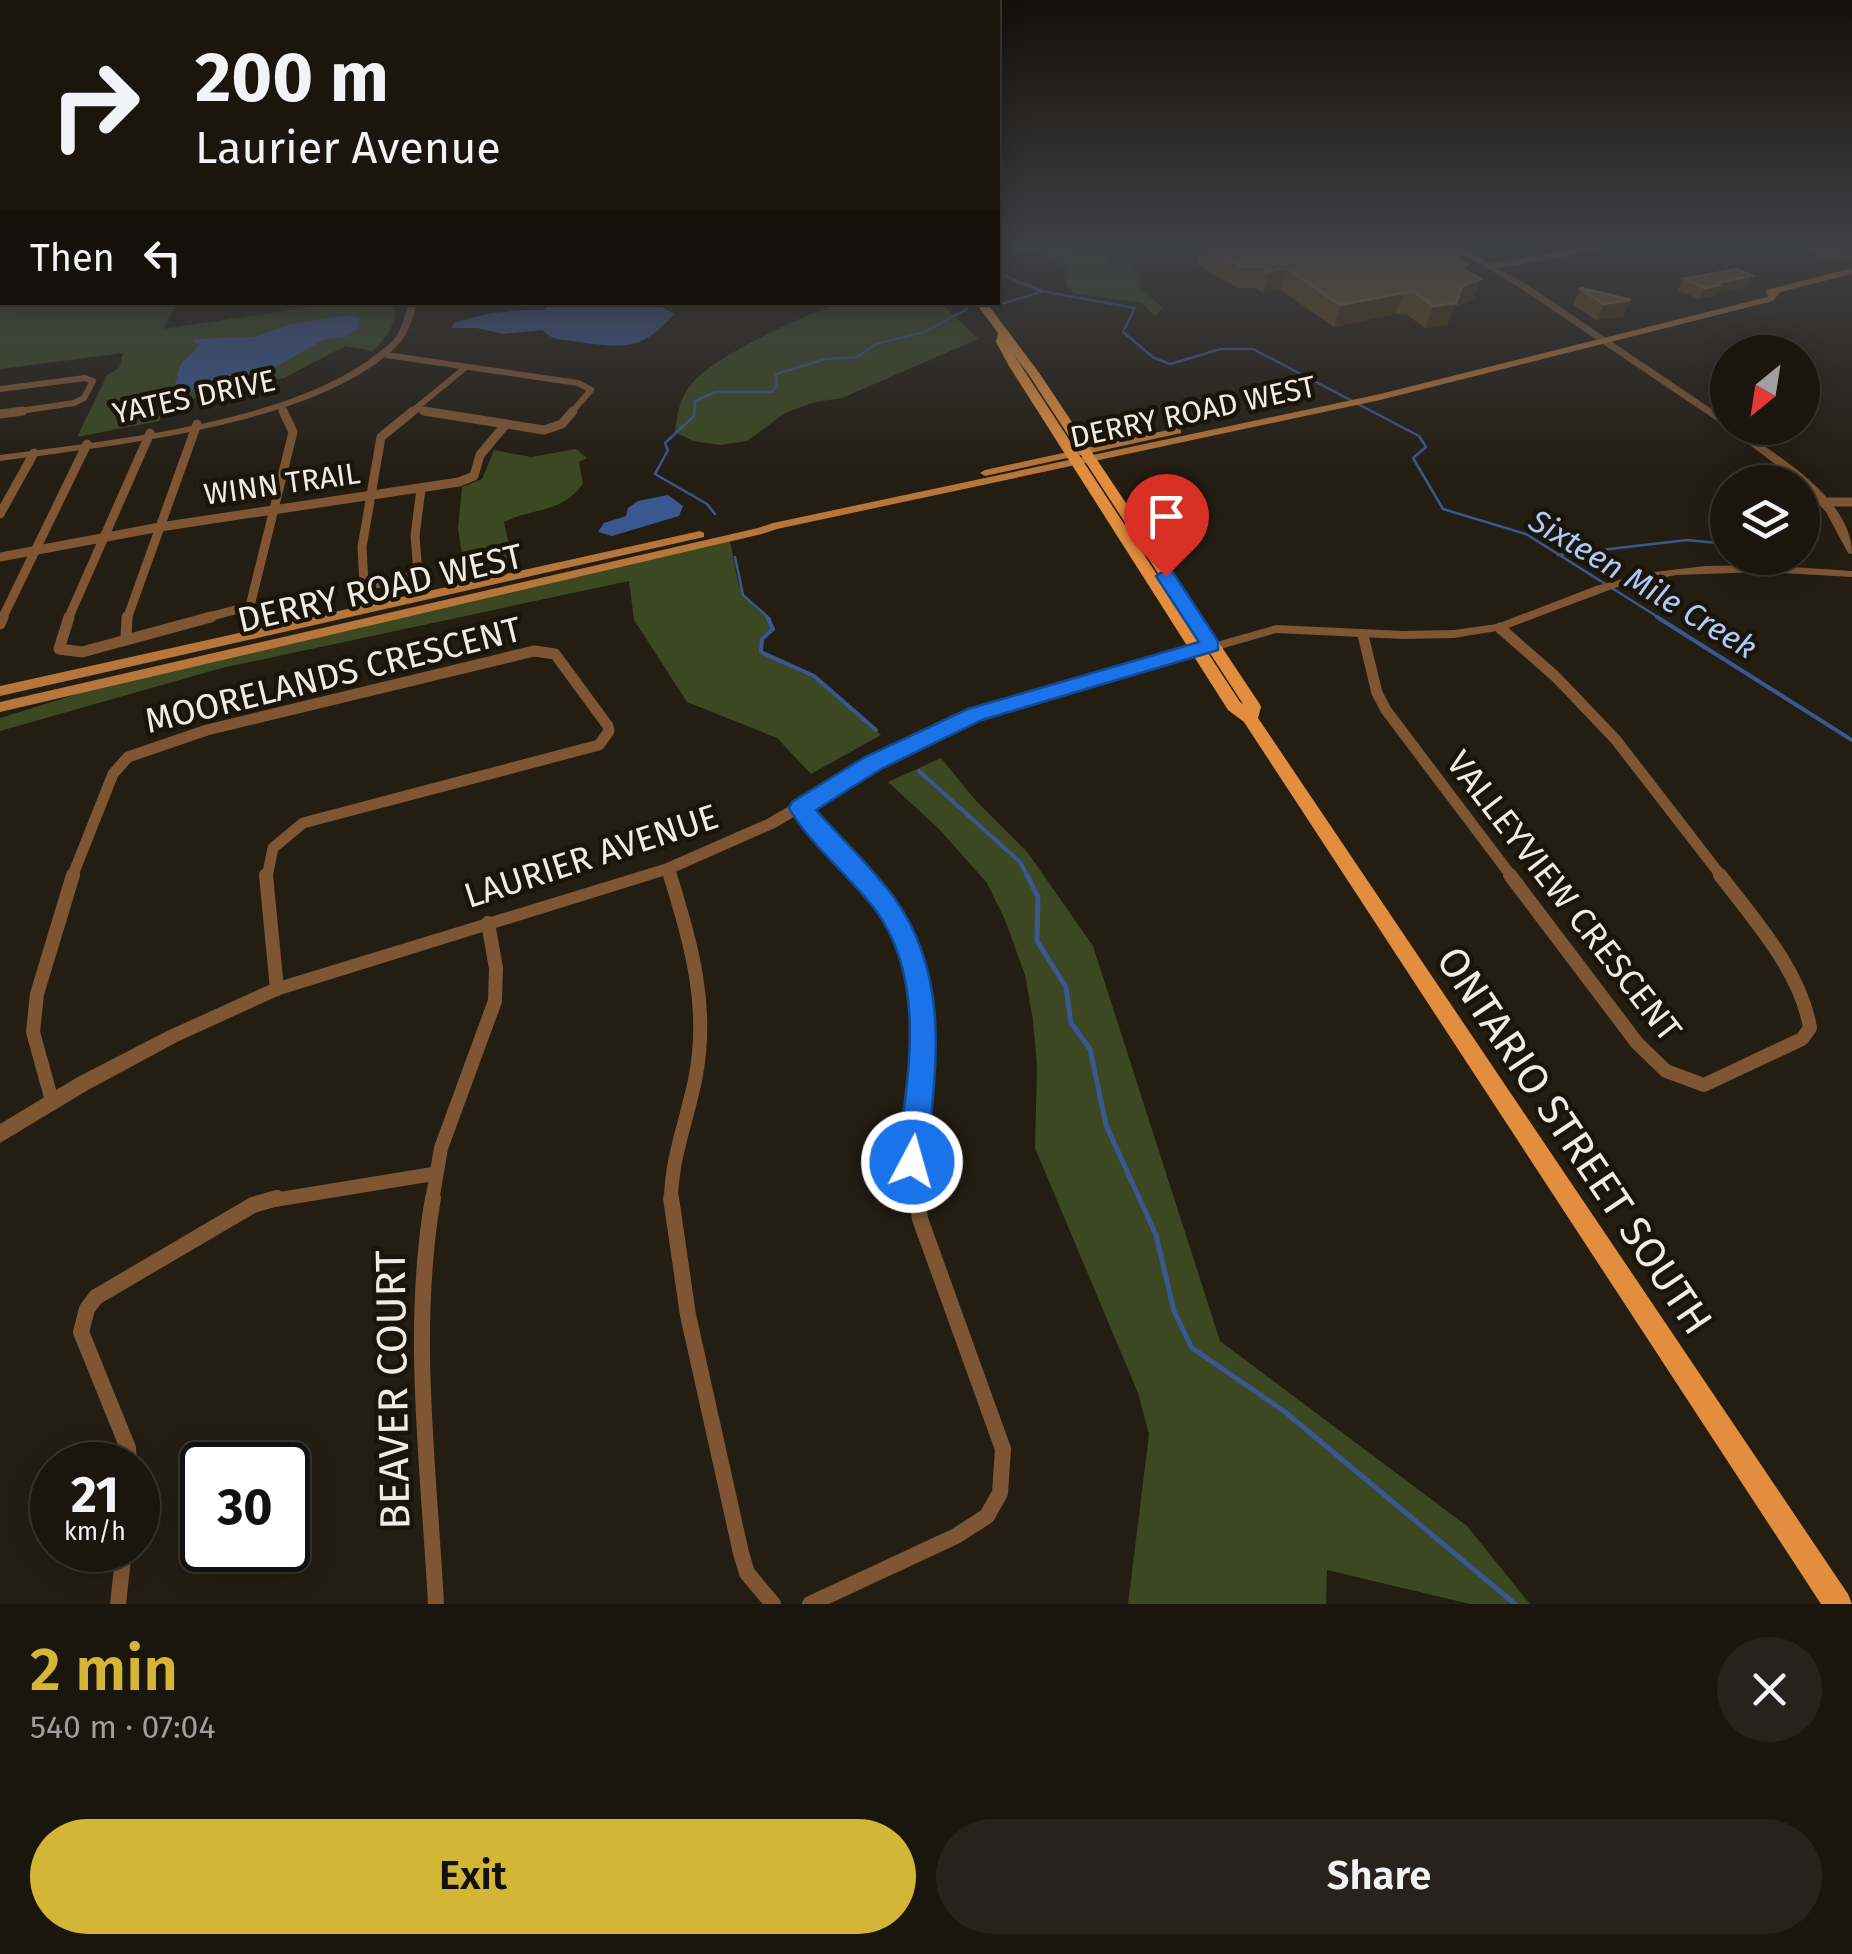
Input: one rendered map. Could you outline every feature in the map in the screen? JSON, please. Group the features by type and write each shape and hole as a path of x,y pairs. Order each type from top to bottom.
{"main road":[{"name":"ONTARIO STREET SOUTH","path":"993,322 1002,335 1000,342 1005,351 1081,457 1204,648 1234,706 1250,718 1838,1604"},
{"name":"DERRY ROAD WEST","path":"0,707 773,526 869,508 1651,322"},
{"name":"DERRY ROAD WEST","path":"1081,457 1380,397 1683,322"},
{"name":"DERRY ROAD WEST","path":"0,691 486,580 759,523 773,526"}],"street":[{"name":"YATES DRIVE","path":"0,458 280,408 347,380 386,355 406,332 409,322"},
{"path":"1576,322 1710,413"},
{"path":"386,355 578,383 591,390 556,427 544,430 415,408"},
{"path":"421,489 415,536 418,572 407,580 374,586 362,580 362,547 381,437 465,368"},
{"path":"0,389 85,378 93,381 84,398 74,403 0,414"},
{"path":"150,433 59,639 59,649 82,652 250,606 293,432 280,408"},
{"path":"126,637 125,625 134,592 197,424"},
{"name":"WINN TRAIL","path":"0,556 160,527 421,489 474,476 480,455 506,424"},
{"path":"0,624 87,444"},
{"path":"1757,445 1790,468 1827,502 1852,551"},
{"path":"0,514 34,453"},
{"path":"1827,502 1852,502"},
{"name":"LAURIER AVENUE","path":"0,1134 52,1101 173,1036 278,989 668,869 800,808 873,763 975,715 1276,629 1311,628 1418,638 1500,628 1621,582 1684,569 1744,566 1852,574"},
{"name":"VALLEYVIEW CRESCENT","path":"1362,635 1376,694 1386,710 1548,928 1638,1043 1666,1072 1704,1085 1802,1039 1810,1028 1806,1009 1762,930 1616,740 1567,688 1500,628"},
{"name":"MOORELANDS CRESCENT","path":"52,1101 33,1032 37,994 81,847 113,774 128,757 207,730 534,651 555,654 608,726 609,731 599,745 302,822 276,842 266,871 278,989"},
{"path":"800,808 885,904 915,966 925,1041 912,1162 920,1218 1003,1449 1005,1468 996,1504 975,1526 810,1604"},
{"path":"668,869 692,950 703,1008 696,1077 671,1179 675,1248 741,1553 747,1573 773,1604"},
{"name":"BEAVER COURT","path":"436,1604 422,1345 424,1250 434,1174 495,1001 496,968 488,923"},
{"path":"126,1442 81,1332 87,1309 96,1297 252,1205 281,1197 434,1174"},
{"path":"118,1604 122,1572"}],"green space":[{"path":"0,322 167,322 164,329 212,322 393,322 373,351 345,346 284,378 165,405 159,421 77,437 107,375 119,368 123,353 0,369"},
{"path":"794,322 960,322 978,339 842,398 815,402 785,413 747,441 721,445 693,441 675,432 678,411 694,381 723,358"},
{"path":"576,449 587,458 579,462 583,484 575,493 556,505 504,522 513,562 465,573 458,529 462,487 482,479 494,450 531,457"},
{"path":"729,538 743,593 772,621 773,629 762,640 761,652 814,676 881,735 811,774 777,738 687,702 634,620 629,581 222,668 0,731 0,718 193,658"},
{"path":"941,758 977,802 1028,853 1093,946 1220,1341 1467,1526 1530,1604 1470,1604 1327,1570 1326,1604 1128,1604 1149,1434 1138,1393 1035,1148 1037,1067 1033,1020 1025,975 1005,920 987,883 939,829 888,782"}],"water":[{"path":"360,322 359,327 346,337 323,340 276,367 173,395 165,392 174,388 180,365 200,345 192,342 194,339 254,337 291,324"},
{"path":"667,322 641,341 620,346 559,339 542,330 503,334 452,328 454,323"},
{"path":"668,495 683,506 679,516 612,536 598,532 604,523 626,516 628,508 638,501"}],"waterway":[{"path":"715,514 707,504 655,474 668,450 665,443 694,416 695,401 715,392 772,392 777,385 776,374 826,359 857,357 876,344 924,332 943,322"},
{"name":"Sixteen Mile Creek","path":"1128,322 1123,332 1154,358 1170,364 1221,349 1253,349 1419,436 1426,447 1413,458 1443,509 1526,534 1559,555"},
{"path":"1559,555 1687,540 1710,542"},
{"name":"Sixteen Mile Creek","path":"1559,555 1661,619"},
{"path":"735,557 743,595 770,619"},
{"path":"767,617 773,629 762,639 761,652 814,676 876,730"},
{"name":"Sixteen Mile Creek","path":"1657,617 1852,740"},
{"path":"919,771 1020,862 1028,877"},
{"path":"1028,877 1038,897 1037,941 1066,987 1071,1023 1090,1049 1106,1125 1156,1235 1174,1311 1192,1348 1284,1411 1515,1604"}],"route":[{"path":"912,1162 925,1041 915,966 908,944 885,904 800,808 873,763 975,715 1210,646 1166,576"}]}
